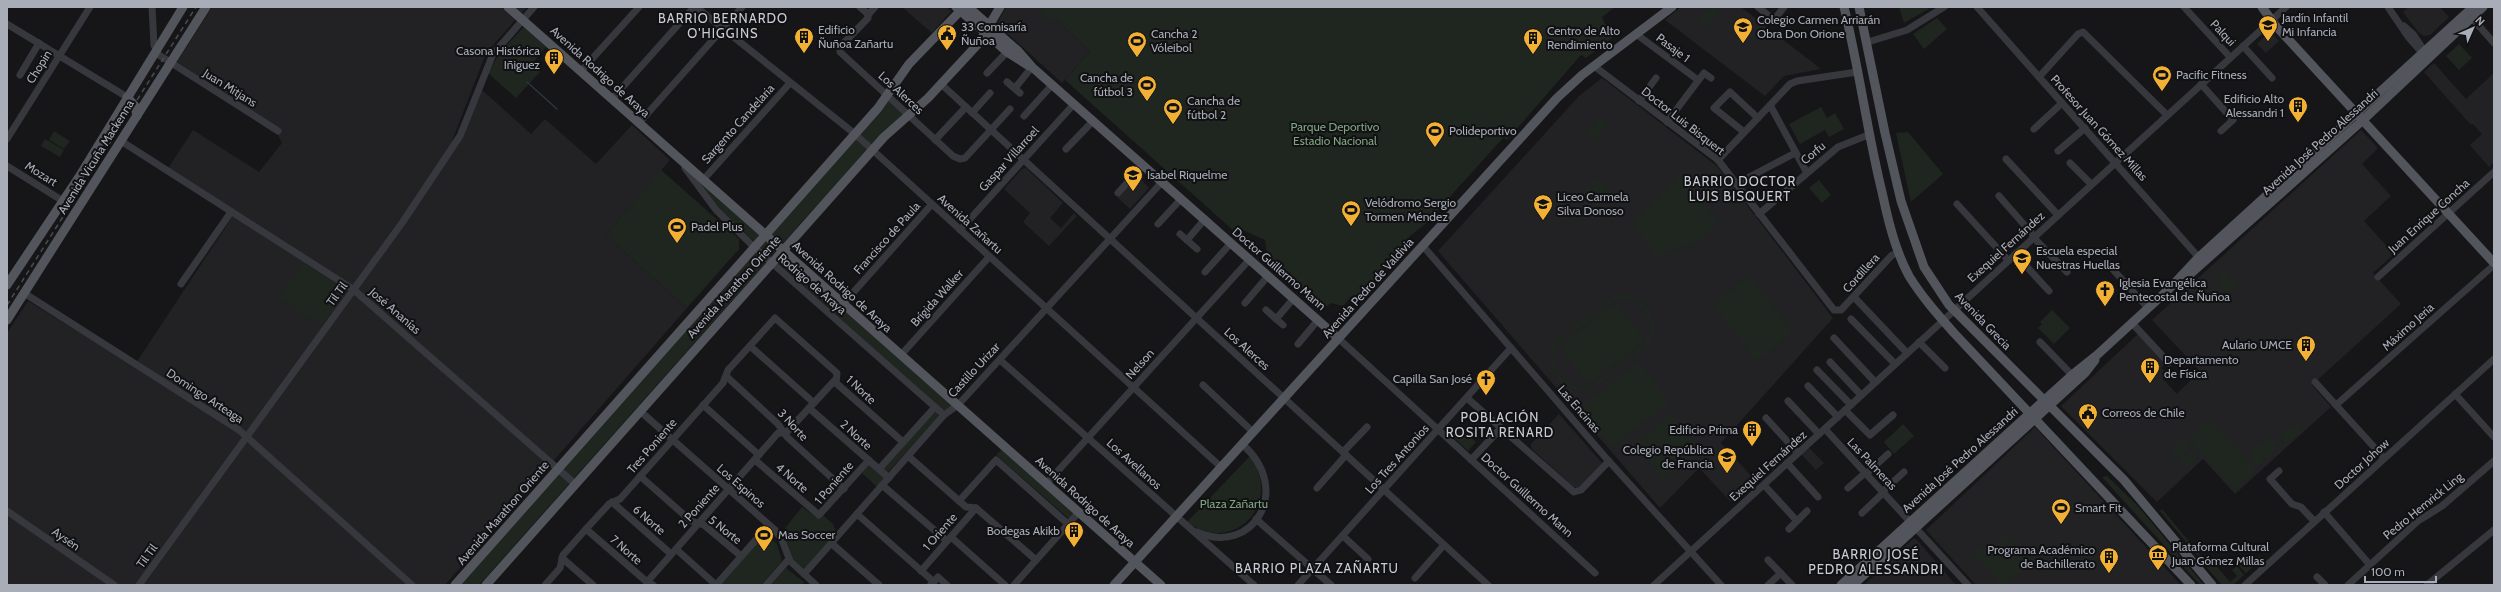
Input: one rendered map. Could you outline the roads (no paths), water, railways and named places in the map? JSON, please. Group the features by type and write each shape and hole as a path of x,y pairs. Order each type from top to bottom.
{"main road":[{"name":"Avenida Vicuña Mackenna","path":"7,285 63,201 183,7"},
{"name":"Avenida Vicuña Mackenna","path":"7,320 206,7"},
{"name":"Avenida Rodrigo de Araya","path":"508,7 1161,585"},
{"name":"Avenida Marathon Oriente","path":"486,585 873,150 941,84 988,30 1000,7"},
{"name":"Avenida Pedro de Valdivia","path":"1114,585 1553,103 1594,66 1672,7"},
{"path":"1844,7 1868,135 1886,209 1899,253 1921,294 2031,416 2191,585"},
{"name":"Avenida Grecia","path":"1859,7 1868,42 1884,133 1915,246 1934,285 1954,310 2138,495 2212,585"},
{"path":"2262,7 2271,20 2494,264"},
{"name":"Avenida José Pedro Alessandri","path":"1853,585 1913,525 2046,402 2072,375 2098,355 2360,117 2473,7"},
{"name":"Avenida José Pedro Alessandri","path":"2426,54 2472,18 2483,7"},
{"name":"Avenida Marathon Oriente","path":"455,585 855,134 887,95 909,64 962,8"},
{"name":"Doctor Guillermo Mann","path":"962,8 988,30 1018,51 1032,67 1052,85 1338,338"},
{"path":"962,8 972,21 988,30"},
{"name":"Doctor Guillermo Mann","path":"988,30 1006,52 1032,67"},
{"path":"127,98 135,106 136,116"},
{"path":"7,304 17,305"},
{"name":"Avenida José Pedro Alessandri","path":"2046,402 2085,372 2098,355"},
{"name":"Avenida José Pedro Alessandri","path":"1841,585 1913,525"}],"street":[{"name":"Chopin","path":"7,139 89,7"},
{"path":"152,7 155,50"},
{"name":"Til Til","path":"139,585 354,290 456,143 493,54 534,7"},
{"path":"581,71 639,7"},
{"path":"612,99 695,7"},
{"name":"Avenida Zañartu","path":"695,7 722,30 855,134 1221,467"},
{"path":"639,124 742,7"},
{"path":"860,7 868,15 875,7"},
{"path":"1758,7 1774,20 1784,7"},
{"path":"1868,42 1908,30 1944,7"},
{"name":"Profesor Juan Gómez Millas","path":"1977,7 2202,260"},
{"name":"Palqui","path":"2184,7 2230,57"},
{"name":"Exequiel Fernández","path":"1654,585 2286,7"},
{"path":"2388,7 2426,54"},
{"name":"Los Alerces","path":"868,15 868,20 840,48 840,50 908,115 953,156 962,159 990,130"},
{"path":"2472,18 2494,43"},
{"path":"7,24 127,98"},
{"path":"2039,77 2078,34 2083,32 2167,115"},
{"name":"Pasaje 1","path":"1636,34 1698,80"},
{"path":"20,75 39,43"},
{"path":"2243,46 2272,78"},
{"name":"Juan Mitjans","path":"155,50 170,64 278,131"},
{"path":"987,73 1006,52"},
{"name":"Doctor Luis Bisquert","path":"1594,66 1718,160 1829,307 1837,312 1841,310"},
{"path":"1008,82 1018,90 1032,67"},
{"path":"1718,160 1790,84 1797,81 1857,72"},
{"path":"1667,122 1704,73 1711,78"},
{"path":"1639,101 1656,78"},
{"name":"Sargento Candelaria","path":"703,180 790,83"},
{"name":"Los Alerces","path":"941,84 1488,585"},
{"path":"2201,84 2233,120 2221,131"},
{"path":"1024,116 1052,85"},
{"path":"1744,132 1714,108 1730,92 1758,118"},
{"path":"972,113 990,93"},
{"path":"2034,129 2062,103"},
{"name":"Gaspar Villarroel","path":"960,230 1074,104"},
{"path":"1770,105 1806,173"},
{"path":"935,140 966,107"},
{"path":"990,130 1010,109"},
{"path":"1066,149 1093,121"},
{"path":"2058,151 2085,128"},
{"name":"Corfu","path":"1759,214 1838,147 1868,135"},
{"name":"José Ananías","path":"121,141 354,290 576,484"},
{"path":"1736,184 1795,152"},
{"name":"Rodrigo de Araya","path":"678,158 716,210 754,247 944,415"},
{"path":"2006,159 2058,215"},
{"path":"2070,163 2091,184"},
{"path":"1118,193 1143,165"},
{"name":"Mozart","path":"7,166 63,201"},
{"name":"Juan Enrique Concha","path":"2378,277 2494,172"},
{"name":"Castillo Urizar","path":"804,574 944,415 958,405 1162,182"},
{"path":"1999,196 2067,272"},
{"path":"1158,224 1181,199"},
{"name":"Francisco de Paula","path":"843,304 932,204"},
{"path":"1957,204 2008,260"},
{"path":"181,284 231,212"},
{"path":"1187,240 1205,219"},
{"path":"1180,234 1197,249"},
{"path":"1205,272 1231,243"},
{"name":"Las Encinas","path":"1422,246 1609,461 1721,585"},
{"name":"Cordillera","path":"1841,310 1892,255 1899,253"},
{"path":"2015,254 2049,291"},
{"name":"Brígida Walker","path":"901,355 990,257"},
{"name":"Nelson","path":"1046,484 1250,259"},
{"path":"2108,264 2148,308"},
{"name":"Máximo Jeria","path":"2336,405 2494,264"},
{"path":"1245,303 1268,276"},
{"name":"Domingo Arteaga","path":"24,294 239,430 412,585"},
{"path":"1854,297 1908,353"},
{"path":"1276,319 1294,298"},
{"path":"1266,310 1283,325"},
{"name":"Tres Poniente","path":"545,585 560,568 562,558 586,529 612,502 620,499 673,440 724,382 726,376 775,318"},
{"name":"1 Norte","path":"775,318 837,373 836,384 903,442"},
{"path":"1851,319 1895,364"},
{"path":"1298,344 1318,320"},
{"path":"2132,323 2169,363"},
{"name":"Doctor Guillermo Mann","path":"1338,338 1595,573"},
{"path":"1834,338 1875,382"},
{"path":"1920,342 1945,368"},
{"path":"2040,342 2072,375"},
{"name":"2 Norte","path":"750,346 889,478"},
{"name":"Los Tres Antonios","path":"1298,585 1511,348"},
{"name":"Doctor Johow","path":"2245,585 2494,359"},
{"name":"Los Avellanos","path":"1000,360 1254,585"},
{"path":"1830,362 1861,395"},
{"path":"1817,370 1870,435 1893,415"},
{"name":"3 Norte","path":"726,376 778,424 783,432 844,488"},
{"name":"2 Poniente","path":"650,584 673,552 778,433 786,433 836,379"},
{"path":"2315,382 2384,458"},
{"path":"1203,385 1253,432"},
{"path":"1808,386 1838,417"},
{"path":"2455,394 2494,437"},
{"path":"1467,398 1576,492 1609,461"},
{"name":"Las Palmeras","path":"1788,401 1866,473 1968,585"},
{"name":"4 Norte","path":"703,405 814,512"},
{"path":"879,470 935,407"},
{"name":"Los Espinos","path":"640,411 781,536 789,559 816,585"},
{"path":"1766,418 1798,453"},
{"path":"1317,488 1367,426"},
{"path":"1471,460 1500,428"},
{"path":"1188,527 1203,535 1224,537 1240,532 1256,519 1266,501 1266,478 1259,461 1242,444"},
{"path":"1848,488 1888,454"},
{"path":"908,456 966,507 976,508 1036,560"},
{"name":"1 Poniente","path":"814,512 819,515 822,513 869,460"},
{"name":"1 Oriente","path":"959,501 996,460 1068,524"},
{"path":"1787,463 1818,497"},
{"name":"Pedro Hemrick Ling","path":"2348,585 2418,521 2442,506 2493,464"},
{"path":"2279,471 2270,479 2292,504 2301,507 2314,521"},
{"path":"1862,513 1904,472"},
{"name":"5 Norte","path":"640,476 691,521 704,525 741,556"},
{"path":"882,485 1006,585"},
{"path":"1764,485 1797,521"},
{"name":"6 Norte","path":"612,502 716,585"},
{"name":"1 Oriente","path":"921,571 976,508"},
{"name":"Aysén","path":"7,511 114,585"},
{"path":"1014,585 1079,512"},
{"path":"1789,529 1807,512"},
{"path":"2324,512 2370,564"},
{"path":"857,514 921,571 934,581 947,585"},
{"path":"1256,519 1331,585"},
{"path":"716,585 769,525"},
{"name":"7 Norte","path":"586,529 650,584"},
{"path":"2427,585 2494,530"},
{"path":"1343,536 1368,559"},
{"path":"831,543 879,585"},
{"path":"1415,578 1444,545"},
{"path":"562,558 593,585"},
{"path":"766,585 789,559"},
{"path":"1768,560 1792,585"},
{"path":"1768,585 1781,573"},
{"path":"2318,577 2325,585"}],"waterway":[{"path":"527,82 557,109"}],"railway":[{"path":"7,305 196,7"}],"place":[{"name":"Jardín Infantil Mi Infancia","path":"2268,42"},
{"name":"Colegio Carmen Arriarán Obra Don Orione","path":"1743,44"},
{"name":"33 Comisaría Ñuñoa","path":"947,51"},
{"name":"Edificio Ñuñoa Zañartu","path":"804,54"},
{"name":"Centro de Alto Rendimiento","path":"1533,55"},
{"name":"Cancha 2 Vóleibol","path":"1137,58"},
{"name":"Casona Histórica Iñiguez","path":"554,75"},
{"name":"Pacific Fitness","path":"2162,92"},
{"name":"Cancha de fútbol 3","path":"1147,102"},
{"name":"Edificio Alto Alessandri 1","path":"2298,123"},
{"name":"Cancha de fútbol 2","path":"1173,125"},
{"name":"Polideportivo","path":"1435,148"},
{"name":"Isabel Riquelme","path":"1133,192"},
{"name":"Liceo Carmela Silva Donoso","path":"1543,221"},
{"name":"Velódromo Sergio Tormen Méndez","path":"1351,227"},
{"name":"Padel Plus","path":"677,244"},
{"name":"Escuela especial Nuestras Huellas","path":"2022,275"},
{"name":"Iglesia Evangélica Pentecostal de Ñuñoa","path":"2105,307"},
{"name":"Aulario UMCE","path":"2306,362"},
{"name":"Departamento de Física","path":"2150,384"},
{"name":"Capilla San José","path":"1486,396"},
{"name":"Correos de Chile","path":"2088,430"},
{"name":"Edificio Prima","path":"1752,447"},
{"name":"Colegio República de Francia","path":"1727,474"},
{"name":"Smart Fit","path":"2061,525"},
{"name":"Bodegas Akikb","path":"1074,548"},
{"name":"Mas Soccer","path":"764,552"},
{"name":"Plataforma Cultural Juan Gómez Millas","path":"2158,571"},
{"name":"Programa Académico de Bachillerato","path":"2109,574"}],"district":[{"name":"BARRIO BERNARDO O'HIGGINS","path":"723,26"},
{"name":"BARRIO DOCTOR LUIS BISQUERT","path":"1740,188"},
{"name":"POBLACIÓN ROSITA RENARD","path":"1500,424"},
{"name":"BARRIO JOSÉ PEDRO ALESSANDRI","path":"1876,562"},
{"name":"BARRIO PLAZA ZAÑARTU","path":"1317,568"}],"park label":[{"name":"Parque Deportivo Estadio Nacional","path":"1335,134"},
{"name":"Plaza Zañartu","path":"1234,504"}]}
